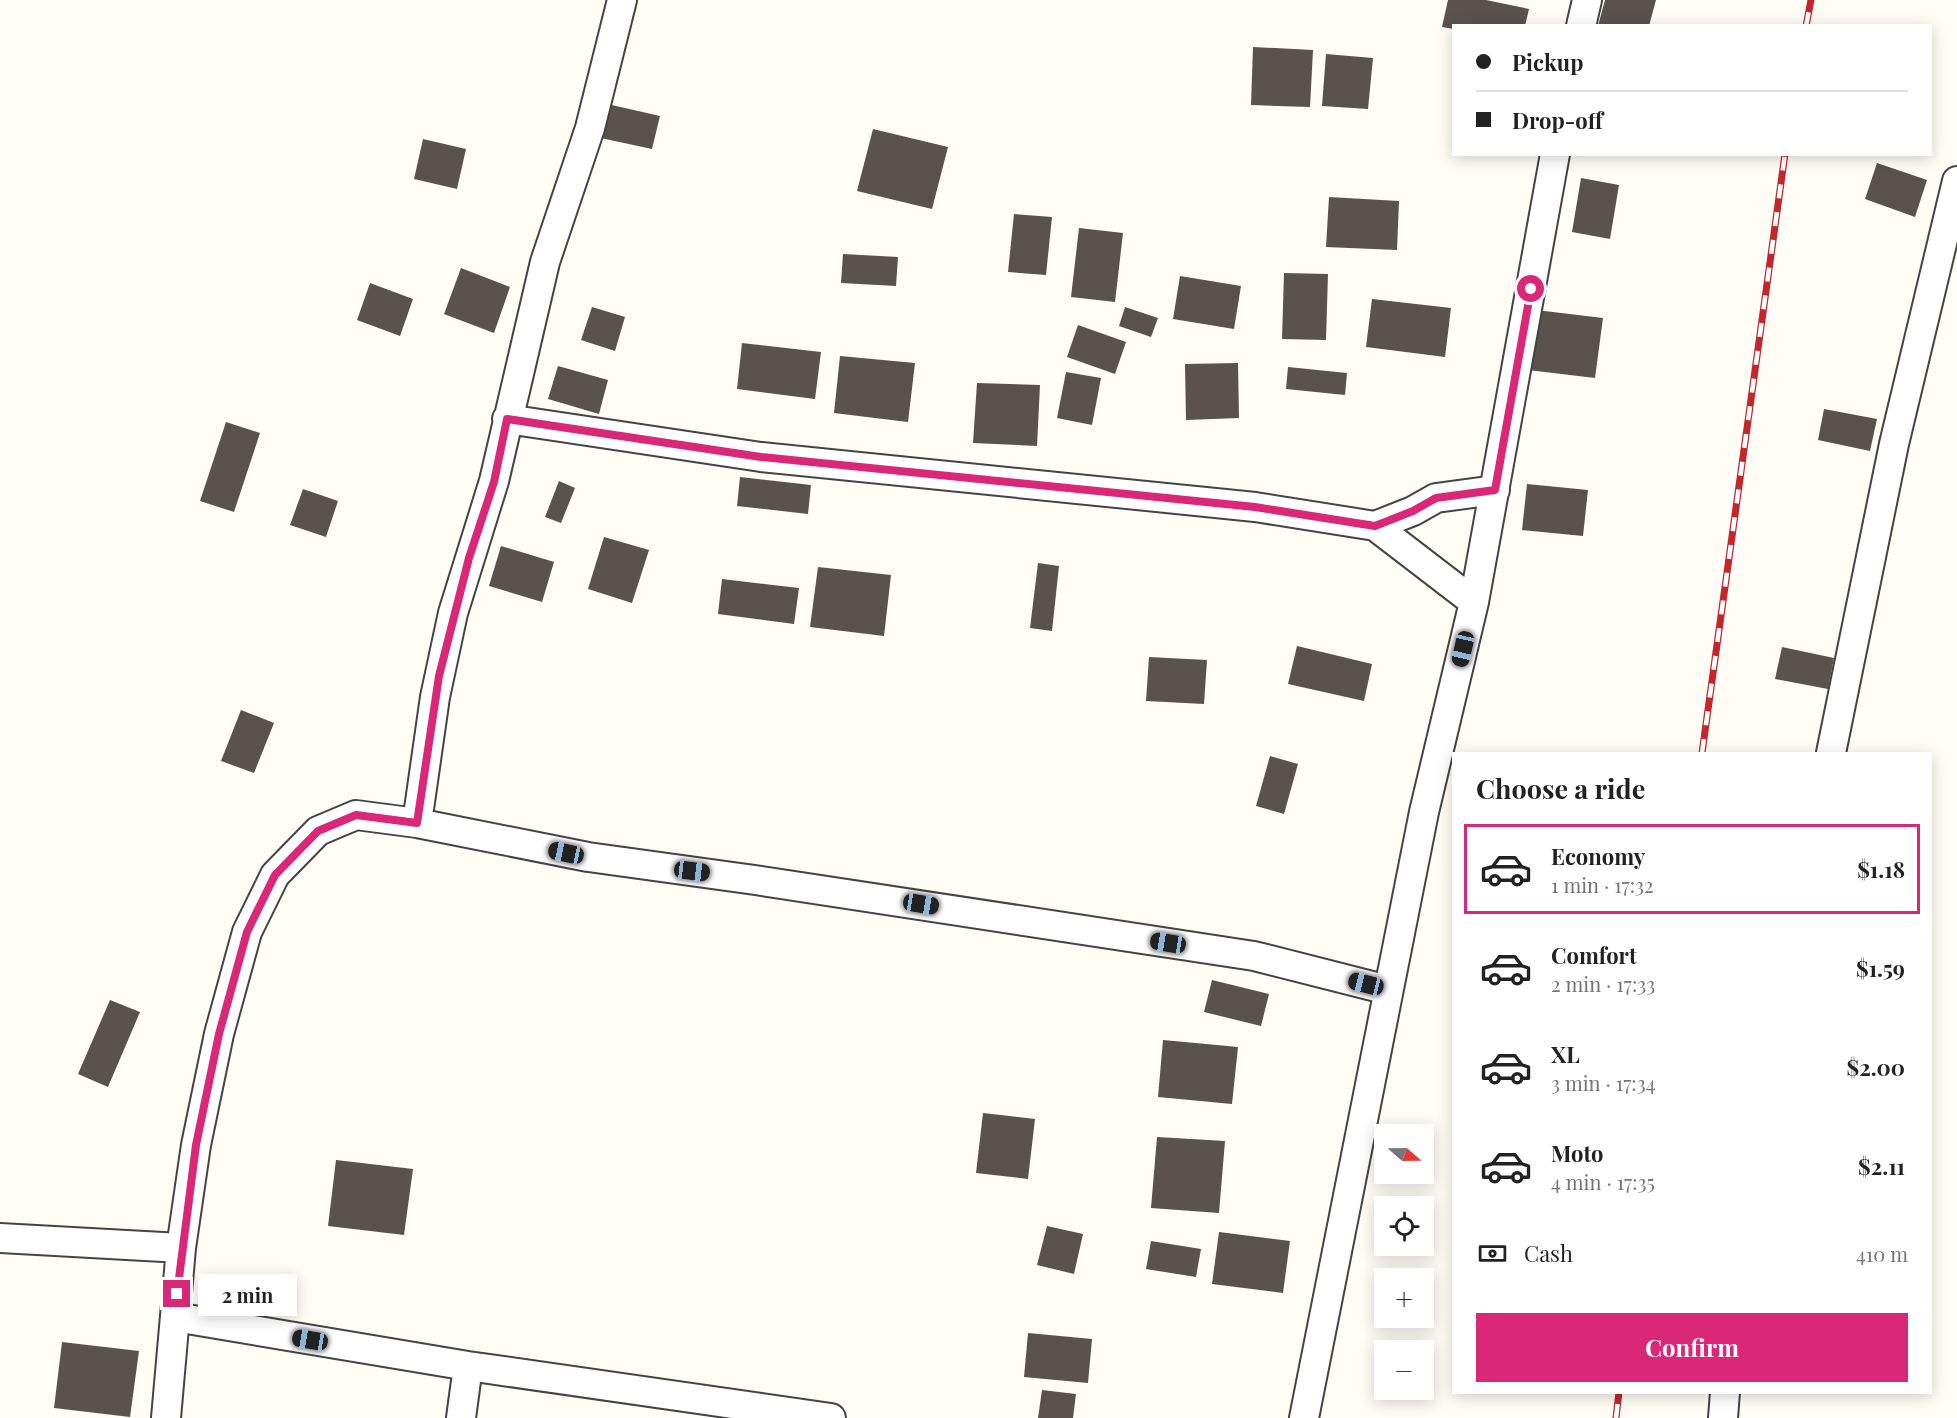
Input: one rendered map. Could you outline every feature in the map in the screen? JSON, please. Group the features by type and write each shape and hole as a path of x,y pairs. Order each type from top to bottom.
{"street":[{"path":"417,823 439,676 469,558 494,482 545,262 590,128 622,0"},
{"path":"1581,24 1587,0"},
{"path":"1304,1418 1424,812 1474,602 1556,156"},
{"path":"1831,752 1894,444 1957,181"},
{"path":"507,419 761,457 1243,505 1375,526 1474,602"},
{"path":"1375,526 1413,511 1436,498 1495,490"},
{"path":"166,1418 181,1248 196,1145 219,1034 247,932 275,875 318,831 356,815 417,823 588,857 767,881 1254,956 1388,990"},
{"path":"0,1238 181,1248"},
{"path":"175,1317 468,1366 831,1418"},
{"path":"461,1418 468,1366"},
{"path":"1722,1418 1725,1394"}],"building":[{"path":"1448,0 1486,0 1529,9 1525,24 1452,24 1452,29 1442,27"},
{"path":"1605,0 1656,0 1650,24 1599,24"},
{"path":"1253,47 1313,50 1310,107 1251,105"},
{"path":"1326,54 1373,58 1368,109 1322,106"},
{"path":"603,103 660,116 652,149 596,137"},
{"path":"873,129 948,147 932,209 857,191"},
{"path":"423,139 466,149 457,189 414,179"},
{"path":"1877,163 1927,180 1915,217 1865,199"},
{"path":"1581,178 1619,185 1610,239 1572,232"},
{"path":"1329,197 1399,201 1397,250 1326,247"},
{"path":"1014,214 1052,217 1046,275 1008,272"},
{"path":"1079,228 1123,233 1115,302 1071,297"},
{"path":"843,254 898,257 896,286 841,283"},
{"path":"461,268 510,287 494,333 444,314"},
{"path":"1284,273 1328,274 1326,340 1282,339"},
{"path":"1180,276 1241,286 1234,329 1173,319"},
{"path":"370,283 413,299 400,336 357,320"},
{"path":"1372,299 1451,308 1445,357 1366,347"},
{"path":"592,307 625,317 615,351 581,340"},
{"path":"1125,307 1158,318 1151,337 1119,326"},
{"path":"1536,310 1603,318 1595,378 1528,370"},
{"path":"1078,325 1126,342 1115,374 1067,357"},
{"path":"742,343 821,352 815,399 737,389"},
{"path":"840,356 915,363 908,422 834,413"},
{"path":"1238,363 1239,418 1186,420 1185,364"},
{"path":"558,366 608,380 599,414 548,399"},
{"path":"1288,367 1347,373 1345,395 1286,389"},
{"path":"1066,372 1101,378 1092,425 1057,418"},
{"path":"977,383 1040,385 1037,446 973,443"},
{"path":"1824,409 1877,419 1870,451 1818,440"},
{"path":"226,422 260,433 234,512 200,501"},
{"path":"740,477 811,485 808,514 737,506"},
{"path":"559,481 575,488 561,523 545,517"},
{"path":"1527,484 1588,490 1583,536 1522,530"},
{"path":"303,489 338,501 326,537 290,525"},
{"path":"604,537 649,550 632,603 588,589"},
{"path":"501,546 554,562 542,602 489,586"},
{"path":"1038,563 1059,566 1052,631 1030,628"},
{"path":"818,567 891,575 884,636 810,627"},
{"path":"722,579 799,588 794,624 718,614"},
{"path":"1297,646 1372,664 1364,701 1288,684"},
{"path":"1782,647 1834,658 1828,689 1775,679"},
{"path":"1149,657 1207,660 1204,704 1146,701"},
{"path":"241,710 274,723 254,773 221,761"},
{"path":"1270,756 1298,764 1284,814 1256,806"},
{"path":"1212,980 1269,994 1261,1026 1204,1012"},
{"path":"110,1000 140,1012 108,1087 78,1074"},
{"path":"1163,1040 1238,1047 1232,1104 1158,1097"},
{"path":"983,1113 1035,1119 1028,1179 976,1173"},
{"path":"1157,1137 1225,1141 1219,1213 1151,1208"},
{"path":"336,1160 413,1169 404,1235 328,1226"},
{"path":"1047,1226 1083,1234 1074,1274 1037,1265"},
{"path":"1219,1232 1290,1241 1283,1293 1212,1284"},
{"path":"1151,1241 1201,1249 1196,1277 1146,1269"},
{"path":"1028,1333 1092,1339 1088,1383 1024,1377"},
{"path":"62,1342 139,1351 130,1417 54,1408"},
{"path":"1042,1390 1076,1394 1073,1418 1038,1418"}],"railway":[{"path":"1806,24 1811,0"},
{"path":"1702,752 1785,156"},
{"path":"1616,1418 1619,1394"}],"route":[{"path":"177,1294 181,1248 196,1145 219,1034 247,932 275,875 318,831 356,815 417,823 435,697 453,613 494,482 507,419 761,457 1039,483 1255,507 1375,526 1413,511 1436,498 1495,490 1531,289"}]}
